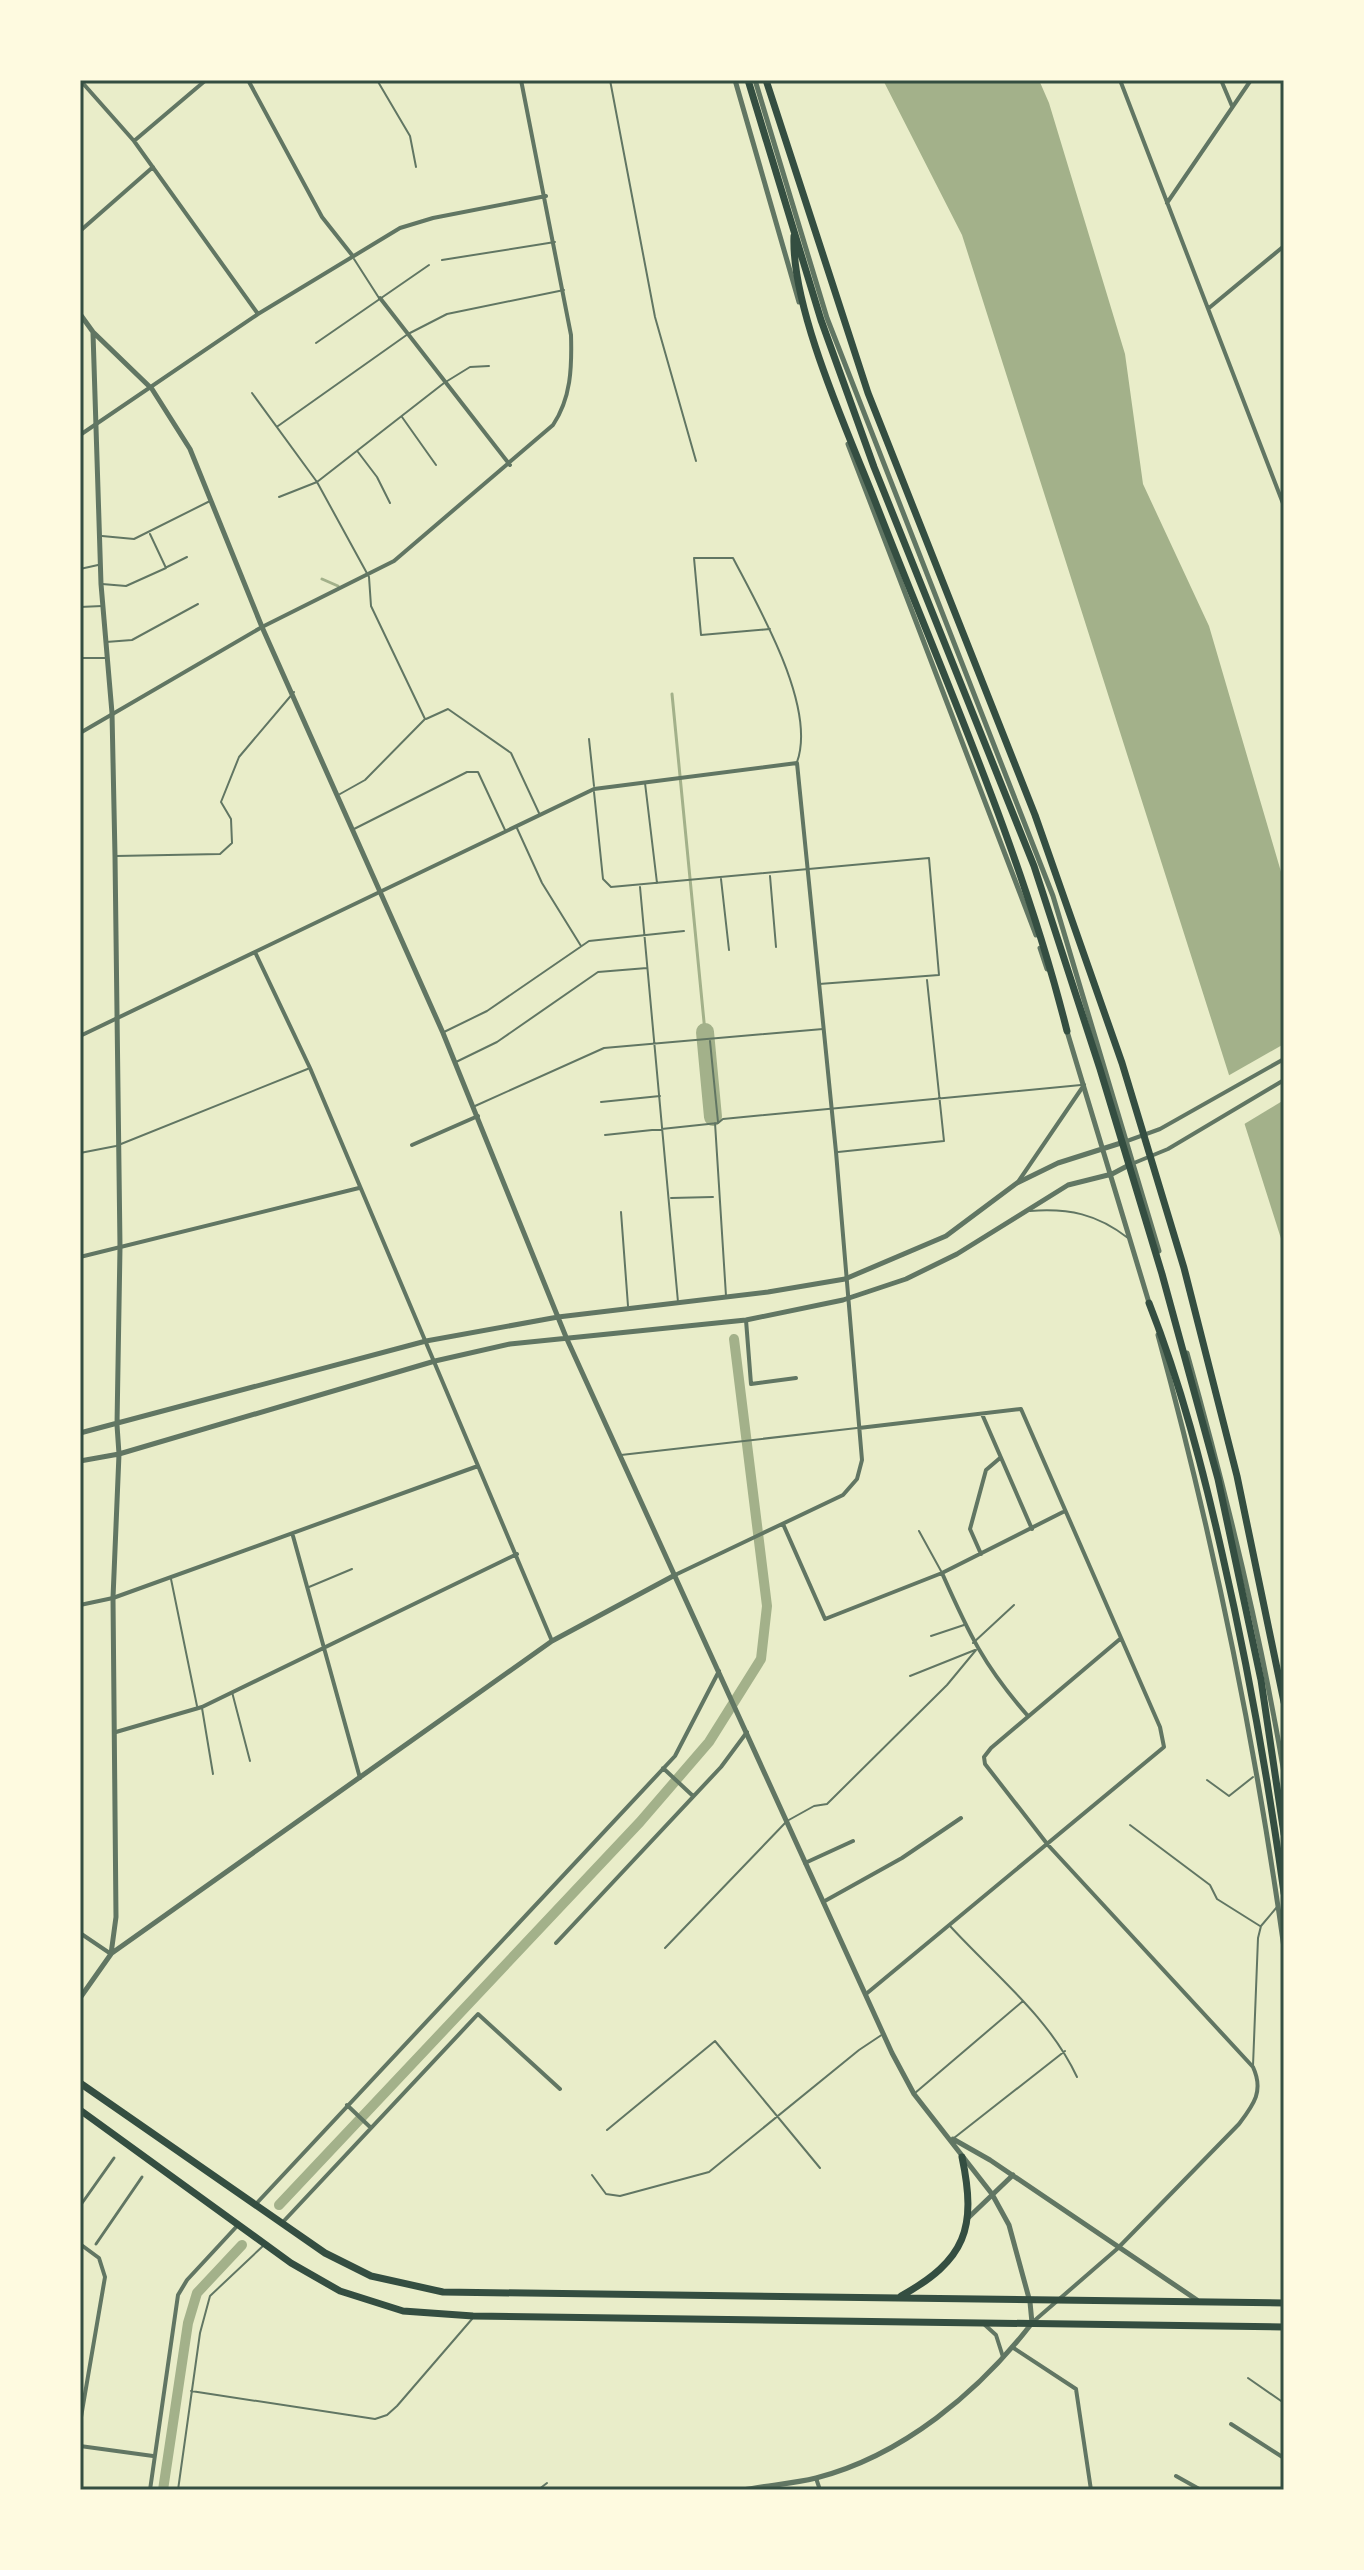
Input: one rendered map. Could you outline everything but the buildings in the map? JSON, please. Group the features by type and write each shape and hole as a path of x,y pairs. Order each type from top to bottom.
{"main road":[{"path":"748,80 821,320 874,467 1034,866 1100,1069 1162,1274 1218,1479 1261,1680 1284,1834"},
{"path":"766,80 868,393 1035,815 1122,1063 1184,1268 1211,1372 1237,1476 1284,1702"},
{"path":"794,230 793,256 799,287 834,398 1028,894 1067,1031"},
{"path":"1149,1303 1166,1344 1206,1482 1251,1678 1284,1893"},
{"path":"80,2083 281,2223 353,2268 393,2282 443,2292 1284,2303"},
{"path":"80,2110 312,2276 357,2298 403,2311 473,2316 1284,2327"},
{"path":"900,2296 951,2260 962,2240 968,2218 969,2191 962,2157"}],"street":[{"path":"80,80 134,141 258,314"},
{"path":"134,141 206,80"},
{"path":"248,80 322,217 352,255"},
{"path":"80,733 262,627 369,577 394,561 510,465 553,425 563,410 573,370 564,290 521,80"},
{"path":"735,80 758,168 825,383 1023,899 1132,1241 1205,1512 1258,1774 1284,1948"},
{"path":"755,80 847,374 1053,896 1134,1163 1223,1477 1268,1678 1284,1773"},
{"path":"1221,80 1232,106"},
{"path":"1167,203 1251,80"},
{"path":"1123,81 1284,506"},
{"path":"80,231 153,167"},
{"path":"80,435 152,389 258,314 400,228 433,218 546,196"},
{"path":"1209,308 1284,246"},
{"path":"380,298 510,465"},
{"path":"80,314 93,332 152,389 190,449 262,627 340,794 474,1106 566,1337 884,2034 914,2094 953,2139 962,2157 992,2194 1009,2225 1030,2302 1032,2323"},
{"path":"93,332 100,565 112,713 116,1146 120,1247 119,1454 113,1598 116,1917 111,1954"},
{"path":"825,383 847,374"},
{"path":"80,1036 115,1016 594,789 797,763 836,1152 862,1460 850,1489 675,1575 552,1641 111,1954 80,1998"},
{"path":"255,952 310,1068 552,1641"},
{"path":"80,1433 426,1341 558,1317 845,1279 946,1236 1017,1183 1058,1163 1160,1129 1284,1059"},
{"path":"80,1461 119,1454 435,1361 510,1344 746,1320 848,1299 906,1279 957,1254 1021,1211 1068,1185 1112,1174 1168,1149 1284,1080"},
{"path":"1017,1183 1084,1085"},
{"path":"412,1145 478,1116"},
{"path":"80,1257 359,1188"},
{"path":"746,1320 751,1384 796,1378"},
{"path":"859,1428 1021,1409 1063,1512 1160,1727 1164,1747 866,1994"},
{"path":"982,1413 1032,1529"},
{"path":"981,1554 970,1529 986,1470 1000,1458"},
{"path":"80,1605 113,1598 293,1536 479,1466"},
{"path":"782,1523 825,1619 942,1573 1063,1512"},
{"path":"293,1536 360,1778"},
{"path":"116,1732 200,1708 322,1645 517,1554"},
{"path":"942,1573 976,1650 1002,1688 1028,1716"},
{"path":"743,2490 777,2487 816,2478 873,2457 957,2401 1003,2359 1032,2323 1117,2249 1239,2124 1255,2103 1260,2089 1253,2067 1048,1845 985,1764 984,1757 991,1748 1120,1639"},
{"path":"255,2205 675,1756 720,1669"},
{"path":"556,1943 693,1796 747,1732"},
{"path":"663,1768 693,1796"},
{"path":"823,1902 902,1858 961,1818"},
{"path":"805,1863 853,1841"},
{"path":"80,1933 111,1954"},
{"path":"281,2223 478,2014 560,2089"},
{"path":"347,2105 370,2127"},
{"path":"953,2139 1013,2175 1117,2249 1198,2301"},
{"path":"80,2206 114,2158"},
{"path":"968,2218 1013,2175"},
{"path":"96,2244 142,2177"},
{"path":"150,2490 178,2295 191,2274 238,2225"},
{"path":"80,2244 99,2258 105,2277 80,2423"},
{"path":"979,2322 996,2335 1003,2359"},
{"path":"1012,2347 1076,2389 1091,2490"},
{"path":"1231,2424 1284,2458"},
{"path":"80,2446 153,2456"},
{"path":"1176,2476 1201,2490"},
{"path":"816,2478 820,2490"}],"lane":[{"path":"378,80 410,136 416,167"},
{"path":"610,80 655,317 696,461"},
{"path":"442,260 555,242"},
{"path":"352,255 380,298"},
{"path":"316,343 429,265"},
{"path":"277,426 408,334 447,314 564,290"},
{"path":"279,497 317,482 444,383 470,367 489,366"},
{"path":"252,393 317,482 369,577 371,606 425,719"},
{"path":"401,416 436,465"},
{"path":"358,451 377,477 390,503"},
{"path":"99,536 134,539 211,500"},
{"path":"149,533 166,568"},
{"path":"101,584 126,586 187,557"},
{"path":"770,629 701,635 694,558 733,558 770,629 794,687 802,749 797,763"},
{"path":"80,569 100,565"},
{"path":"105,642 132,640 198,604"},
{"path":"80,607 103,606"},
{"path":"80,658 107,658"},
{"path":"115,856 220,854 232,843 231,819 221,802 239,757 294,692"},
{"path":"340,794 365,780 425,719 448,709 511,753 539,813"},
{"path":"589,739 605,884 611,887 693,878 770,875 807,867 929,858 941,967 939,975 818,984"},
{"path":"353,829 467,772 478,772 505,830"},
{"path":"645,782 657,883"},
{"path":"516,825 542,883 581,946"},
{"path":"770,875 776,947"},
{"path":"720,877 729,950"},
{"path":"640,886 678,1302"},
{"path":"443,1033 487,1011 581,946 612,936 684,931"},
{"path":"455,1062 497,1042 598,972 648,968"},
{"path":"836,1152 944,1141 927,978"},
{"path":"474,1106 604,1048 823,1029"},
{"path":"710,1039 727,1297"},
{"path":"80,1153 116,1146 310,1068"},
{"path":"605,1135 716,1123 723,1119 1084,1085"},
{"path":"601,1102 661,1096"},
{"path":"669,1198 713,1197"},
{"path":"1021,1211 1057,1209 1094,1216 1132,1241"},
{"path":"621,1212 628,1307"},
{"path":"620,1455 859,1428"},
{"path":"919,1531 942,1573"},
{"path":"308,1587 352,1569"},
{"path":"171,1578 213,1774"},
{"path":"973,1643 1014,1605"},
{"path":"931,1636 965,1624"},
{"path":"910,1676 976,1650"},
{"path":"665,1948 787,1821 814,1806 827,1804 947,1685 976,1650"},
{"path":"232,1691 250,1761"},
{"path":"1207,1780 1229,1796 1258,1774"},
{"path":"1130,1825 1210,1885 1217,1899 1261,1926"},
{"path":"1253,2067 1255,1985 1261,1926 1278,1906"},
{"path":"950,1925 1024,2000 1065,2051 1077,2077"},
{"path":"914,2094 1024,2000"},
{"path":"592,2175 606,2194 620,2196 709,2172 859,2050 884,2034"},
{"path":"607,2130 715,2041 820,2168"},
{"path":"953,2139 1065,2051"},
{"path":"178,2490 191,2391 210,2296 264,2244"},
{"path":"191,2391 375,2419 387,2415 397,2406 464,2332 473,2316"},
{"path":"1248,2378 1284,2403"},
{"path":"538,2490 547,2483"}],"shaded area":[{"path":"883,80 1039,80 1049,103 1125,354 1143,484 1209,626 1284,882 1284,1248 962,235"}],"pier":[{"path":"1284,1044 1284,1100 1241,1126 1226,1077"}],"waterway":[{"path":"322,579 338,586"},
{"path":"672,694 705,1032"},
{"path":"705,1032 713,1117"},
{"path":"279,2205 640,1822 709,1742 761,1659 767,1606 734,1339"},
{"path":"163,2490 188,2323 197,2293 242,2245"}]}
